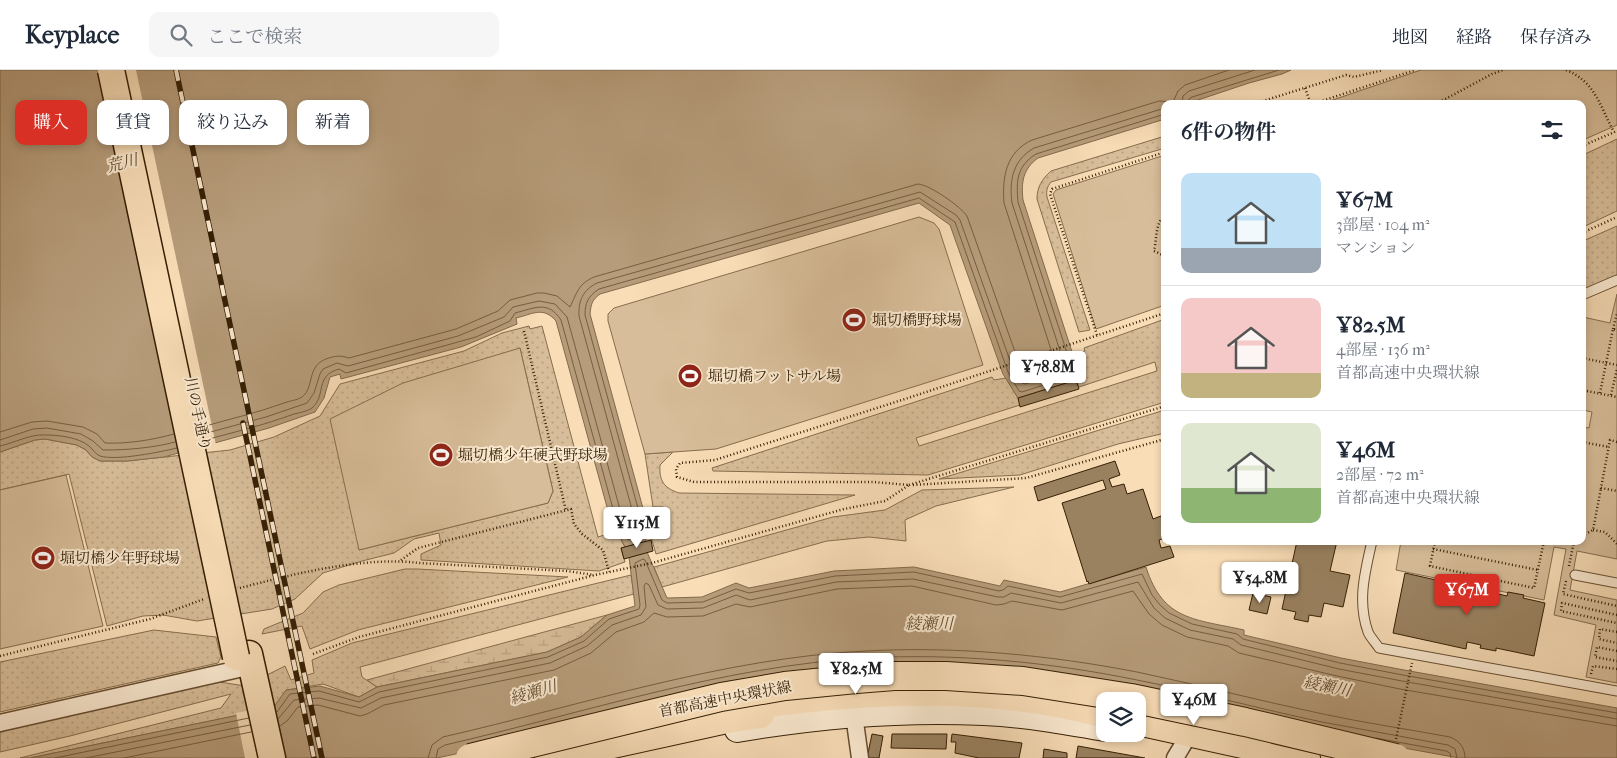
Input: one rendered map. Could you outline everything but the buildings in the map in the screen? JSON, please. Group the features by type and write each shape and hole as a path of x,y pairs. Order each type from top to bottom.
{"highway":[{"name":"首都高速中央環状線","path":"470,758 545,750 711,700 785,686 894,676 946,676 1023,681 1131,698 1255,724 1396,749"},
{"path":"545,750 716,710 819,697 876,693 983,694 1036,699 1096,712"},
{"path":"1146,725 1182,741 1248,758"},
{"path":"1182,741 1275,758"},
{"path":"1182,741 1306,758"}],"main road":[{"name":"川の手通り","path":"111,70 245,668 272,758"},
{"name":"川の手通り","path":"125,70 245,668 257,758"},
{"path":"610,758 723,732 786,721 854,715 923,712 986,713 1050,719 1096,727"},
{"path":"1146,736 1182,741"}],"street":[{"path":"0,723 245,668"},
{"path":"854,715 860,758"}],"lane":[{"path":"1586,293 1617,280"},
{"path":"1371,545 1362,592 1362,604 1368,633 1379,648 1617,691"},
{"path":"1575,575 1617,584"}],"path":[{"path":"1265,100 1346,75 1354,77 1383,70"},
{"path":"1324,100 1415,70"},
{"path":"1490,70 1492,74"},
{"path":"1443,100 1503,70"},
{"path":"1566,70 1585,82 1596,93 1616,131 1586,144"},
{"path":"1305,88 1310,100"},
{"path":"1097,336 1050,194 1052,189 1161,153"},
{"path":"1586,231 1617,217"},
{"path":"1161,221 1158,225 1154,251 1161,254"},
{"path":"1600,393 1617,313"},
{"path":"1161,314 996,370 715,460 680,464 676,469 677,478 694,482 874,482 939,485 1026,478 1161,440"},
{"path":"524,331 566,511"},
{"path":"1586,359 1617,367 1612,396"},
{"path":"1587,391 1617,396"},
{"path":"313,654 359,637 652,562 844,509 885,500 908,485 1161,407"},
{"path":"1593,530 1610,440 1617,442"},
{"path":"1586,443 1609,447"},
{"path":"1601,488 1617,491"},
{"path":"400,561 418,548 571,509 574,524 582,534 603,550 609,572"},
{"path":"1586,534 1593,530 1605,532 1617,544"},
{"path":"1434,545 1430,566 1534,588 1543,545"},
{"path":"1433,549 1538,570"},
{"path":"236,590 274,579 350,565 400,561 567,571 596,575"},
{"path":"0,656 150,619 208,597"},
{"path":"1617,615 1562,603 1561,611 1617,623"},
{"path":"1617,632 1600,629 1599,639 1617,643"},
{"path":"1617,651 1597,647 1595,657 1617,661"},
{"path":"1396,749 1411,665"},
{"path":"1599,676 1590,674 1592,666 1617,669"}],"green space":[{"path":"1421,70 1617,70 1617,125 1586,139 1586,100 1333,100"},
{"path":"1161,137 1161,149 1051,182 1048,187 1047,197 1090,330 1079,332 1037,199 1039,187 1051,171"},
{"path":"1617,139 1617,211 1586,226 1586,154"},
{"path":"1161,156 1161,306 1096,329 1053,194 1056,190"},
{"name":"堀切橋野球場","path":"919,217 934,223 939,229 983,365 716,449 645,454 608,321 608,314 614,308"},
{"path":"1617,226 1617,275 1586,289 1586,240"},
{"path":"1617,294 1617,559 1577,551 1570,590 1617,600 1617,683 1586,677 1596,625 1554,615 1566,549 1554,547 1544,600 1396,570 1400,545 1586,545 1586,428 1589,428 1592,412 1586,411 1586,318 1610,323"},
{"path":"1161,320 1161,403 928,475 713,471 712,468 992,377 994,380 1006,378 1020,405 916,438 919,446 1157,371 1155,362 1079,387 1076,380 1075,354 1085,351 1084,348"},
{"path":"529,326 530,329 542,326 598,537 617,531 625,547 621,548 625,562 599,571 421,560 421,554 441,545 439,533 414,539 394,553 323,573 295,599 272,609 197,621 163,615 143,616 107,626 69,474 0,490 0,452 35,440 45,439 77,445 100,461 127,461 230,450 274,437 320,416 340,384 464,351 502,333","holes":["520,348 553,491 548,503 359,550"]},
{"name":"堀切橋少年硬式野球場","path":"520,348 553,491 548,503 359,550 330,419 403,383"},
{"path":"1161,411 1161,434 1118,444 1020,475 939,479"},
{"path":"673,452 660,465 660,475 666,486 679,493 855,495 656,554 651,537 646,538 645,527 666,519 663,507 653,507 645,454"},
{"name":"堀切橋少年野球場","path":"66,475 103,626 0,649 0,490"},
{"path":"1014,487 936,506 905,520 906,541 869,537 827,541 662,587 654,567 833,517 885,510 922,490"},
{"path":"405,569 568,577 358,630 310,649 302,626 262,634 264,629 303,613 323,592 339,585"},
{"path":"631,575 634,594 360,667 362,677 377,687 359,697 323,684 287,690 274,708 30,758 20,758 221,708 231,694 70,736 0,752 0,726 213,681 245,686 285,666 291,680 314,673 312,660 352,643"},
{"path":"607,615 581,637 547,652 377,687 367,680"},
{"path":"154,630 216,637 221,657 218,663 0,712 0,662"}],"water":[{"name":"荒川","path":"0,70 1291,70 1198,100 1161,100 1161,120 1038,158 1026,171 1022,187 1023,200 1073,355 1076,380 1018,398 1003,374 950,225 919,203 600,294 592,302 590,314 644,512 646,541 625,547 610,518 556,321 551,316 542,312 516,318 517,324 461,347 341,379 340,374 330,377 324,398 315,412 269,428 164,457 127,461 100,461 77,445 45,439 35,440 0,452"},
{"name":"綾瀬川","path":"647,552 667,598 702,597 736,583 749,588 834,571 914,567 1000,586 1004,580 1060,592 1146,567 1153,585 1172,608 1183,615 1196,619 1244,630 1244,635 1341,658 1617,708 1617,758 1459,758 1321,733 1146,694 1146,692 1133,691 1096,692 1096,694 460,753 437,758 30,758 273,708 286,690 320,686 359,697 377,687 547,652 581,637 607,615 635,606 629,557"}],"pier":[{"path":"99,70 136,70 142,100 105,100"},
{"path":"115,145 152,145 216,445 181,454"},
{"path":"272,706 285,758 245,758 236,713"}],"railway":[{"path":"176,70 322,758"},
{"path":"243,423 314,758"}],"place":[{"name":"堀切橋野球場","path":"854,320"},
{"name":"堀切橋フットサル場","path":"690,376"},
{"name":"堀切橋少年硬式野球場","path":"441,455"},
{"name":"堀切橋少年野球場","path":"43,558"}]}
